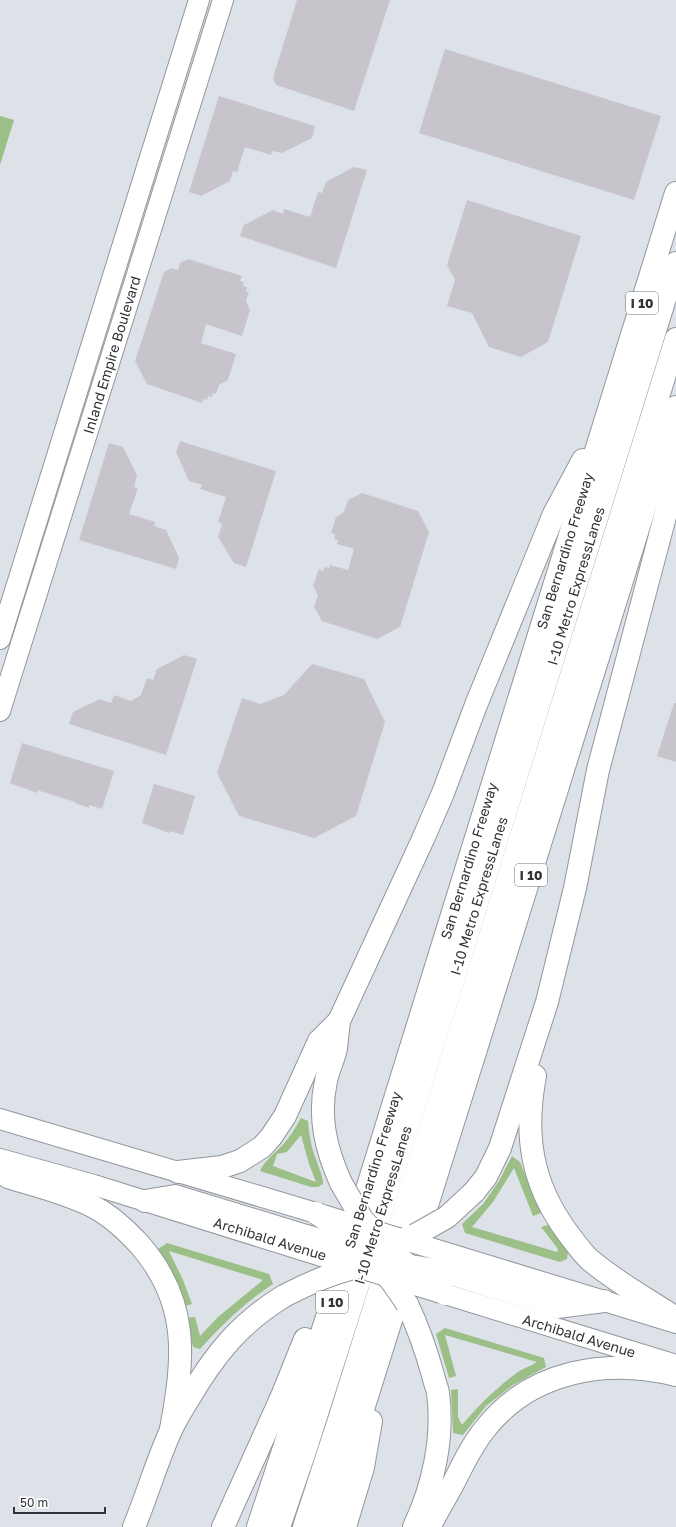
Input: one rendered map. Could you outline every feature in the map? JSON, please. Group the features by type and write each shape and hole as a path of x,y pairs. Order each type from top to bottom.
{"highway":[{"name":"San Bernardino Freeway","path":"258,1527 332,1302 676,193"},
{"name":"I-10 Metro ExpressLanes","path":"279,1527 306,1448 384,1203 676,263"},
{"name":"I-10 Metro ExpressLanes","path":"304,1527 340,1417 676,339"},
{"name":"I 10","path":"326,1527 676,407"},
{"path":"178,1172 222,1167 240,1161 262,1147 271,1137 285,1116 319,1041 339,1020 377,941 426,832 554,514 608,413"},
{"path":"171,1428 210,1364 226,1343 265,1307 284,1296 327,1276 381,1254 447,1217 474,1192 486,1177 500,1148 547,1002 575,888 598,770 672,490 676,417"},
{"path":"547,1002 544,1038 532,1092 529,1126 533,1160 543,1191 558,1220 576,1245 589,1259 610,1276 676,1318"},
{"path":"339,1020 336,1050 325,1082 322,1109 327,1149 341,1183 407,1304 419,1331 428,1357 437,1392 439,1430 436,1454 431,1480 423,1508 414,1527"},
{"path":"223,1527 299,1356 314,1316 369,1136 402,1076"},
{"path":"0,1171 8,1177 65,1194 95,1207 108,1216 129,1234 156,1265 175,1309 180,1336 180,1376 171,1428 134,1527"},
{"path":"145,1201 175,1196 304,1243 332,1242 381,1254 424,1268 454,1265 557,1307 604,1301"},
{"path":"316,1212 445,1294"},
{"path":"345,1527 363,1467 384,1343"},
{"path":"429,1527 467,1456 484,1430 506,1406 521,1395 548,1382 571,1374 603,1368 635,1368 676,1375"}],"main road":[{"name":"Inland Empire Boulevard","path":"0,639 199,0"},
{"name":"Inland Empire Boulevard","path":"0,711 223,0"},
{"path":"0,1119 316,1212"},
{"path":"0,1159 145,1201"},
{"name":"Archibald Avenue","path":"445,1294 676,1365"},
{"path":"604,1301 676,1323"}],"green space":[{"path":"0,116 14,120 0,165"},
{"path":"301,1118 308,1121 314,1154 323,1181 323,1184 318,1187 311,1187 260,1171 265,1163 286,1141","holes":["301,1135 316,1182 273,1166 277,1154 287,1152"]},
{"path":"512,1156 520,1162 541,1213 533,1216 514,1168 493,1202 472,1227 557,1252 558,1249 541,1227 548,1225 568,1252 567,1259 560,1262 465,1233 462,1224 483,1204 499,1181"},
{"path":"167,1243 269,1274 273,1284 234,1314 200,1349 193,1347 187,1318 195,1317 200,1336 218,1317 263,1280 169,1251 183,1280 192,1304 185,1306 175,1278 158,1249"},
{"path":"445,1328 544,1358 546,1367 513,1385 486,1406 463,1435 453,1433 451,1390 458,1389 458,1417 462,1425 495,1390 518,1372 537,1362 445,1335 456,1376 449,1378 436,1334"}],"building":[{"path":"297,0 390,0 354,111 276,85 273,78"},
{"path":"445,49 661,116 634,200 419,133"},
{"path":"219,96 315,126 312,138 282,153 272,151 271,155 245,147 237,172 233,171 230,181 201,196 189,192"},
{"path":"354,167 367,170 336,268 240,236 244,225 273,210 283,214 284,209 310,217 318,192 322,193 326,182"},
{"path":"467,200 581,236 548,342 521,357 489,347 472,313 447,306 455,280 447,265"},
{"path":"188,259 242,276 240,281 244,282 243,286 247,287 246,292 249,292 246,301 250,310 242,336 206,324 201,343 236,354 228,380 219,385 216,394 213,393 212,397 208,396 207,400 203,399 202,403 147,384 135,361 164,272 172,268 178,270 180,263"},
{"path":"180,441 276,471 246,567 234,563 218,537 222,524 218,522 226,497 200,489 202,485 189,481 176,452"},
{"path":"109,443 123,447 137,475 134,487 138,488 129,514 155,522 154,526 166,530 179,558 176,569 79,540"},
{"path":"362,493 418,511 429,532 400,627 377,639 322,621 314,607 318,595 313,586 319,569 323,571 324,567 329,568 330,565 348,570 354,549 337,544 338,540 334,539 335,534 331,533 336,517 344,512 348,500"},
{"path":"184,655 197,659 166,755 69,724 73,712 100,699 111,703 114,695 131,701 141,695 147,678 153,680 157,669"},
{"path":"312,664 364,679 385,722 356,816 314,838 239,816 217,773 242,698 260,704 284,695"},
{"path":"674,703 676,703 676,762 657,756"},
{"path":"22,743 114,771 102,809 89,805 89,808 75,802 37,790 37,793 10,783"},
{"path":"154,784 195,796 183,835 170,831 169,833 142,823"}]}
